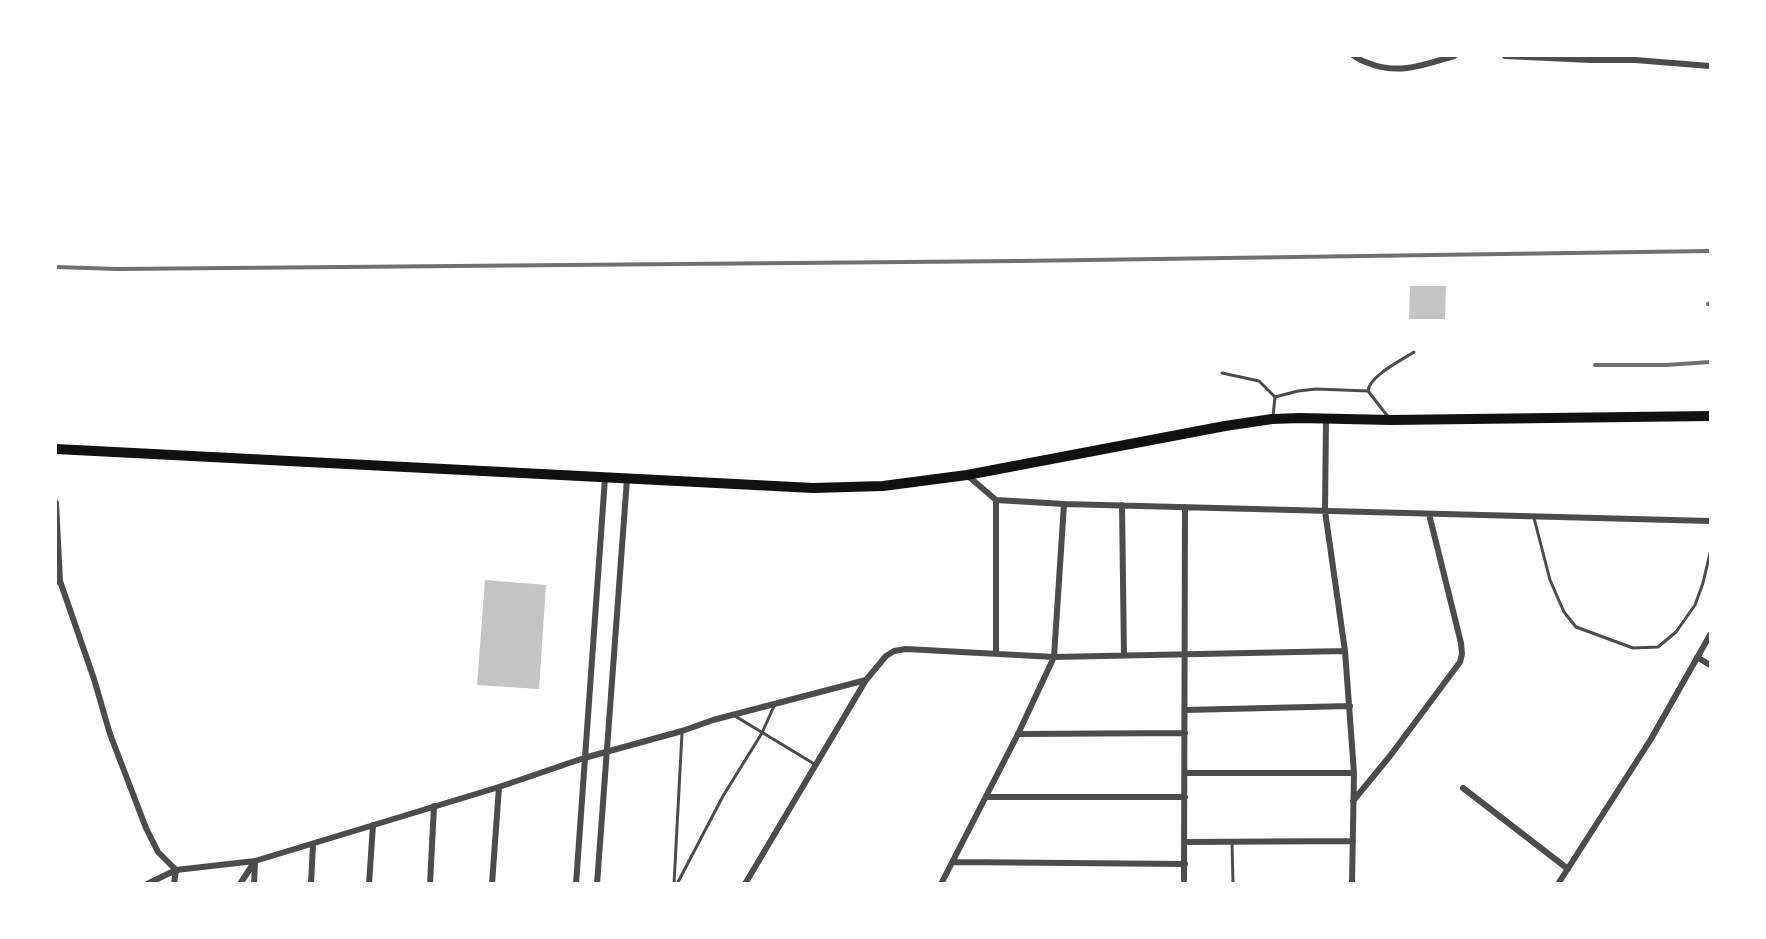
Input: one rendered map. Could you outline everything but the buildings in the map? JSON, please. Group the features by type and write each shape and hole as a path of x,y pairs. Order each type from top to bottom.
{"main road":[{"path":"56,449 840,488 883,486 967,475 1196,431 1272,419 1390,420 1710,416"}],"street":[{"path":"1354,56 1375,65 1401,69 1414,68 1454,56"},
{"path":"1505,56 1635,60 1710,66"},
{"path":"1326,419 1325,511 1345,651 1354,773 1352,884"},
{"path":"967,475 996,500 1064,504 1710,521"},
{"path":"576,884 605,478"},
{"path":"597,884 627,479"},
{"path":"996,500 996,653"},
{"path":"56,503 58,582 94,679 110,734 146,828 158,852 176,870"},
{"path":"941,884 1018,735 1054,657 1064,504"},
{"path":"1122,505 1124,655"},
{"path":"1184,880 1185,507"},
{"path":"1353,801 1390,756 1460,662 1461,643 1429,514"},
{"path":"1558,884 1651,739 1710,635"},
{"path":"745,884 866,680 886,656 894,651 929,649 1054,657 1345,651"},
{"path":"1697,657 1710,665"},
{"path":"147,884 176,870 255,861 499,787 584,758 713,720 866,680"},
{"path":"1185,710 1350,706"},
{"path":"1018,735 1185,732"},
{"path":"1186,773 1354,773"},
{"path":"492,884 499,787"},
{"path":"1463,788 1568,869"},
{"path":"986,797 1185,797"},
{"path":"430,884 434,806"},
{"path":"369,884 373,825"},
{"path":"1185,843 1353,841"},
{"path":"311,884 313,844"},
{"path":"240,884 255,861"},
{"path":"254,884 255,861"},
{"path":"952,862 1185,864"},
{"path":"174,884 176,870"}],"lane":[{"path":"1390,420 1368,391 1370,382 1414,352"},
{"path":"1222,373 1259,381 1275,397"},
{"path":"1275,397 1316,389 1368,391"},
{"path":"1272,419 1275,397"},
{"path":"1534,516 1550,580 1564,612 1576,627 1633,648 1658,647 1676,632 1695,605 1710,553"},
{"path":"675,884 723,796 762,733 775,704"},
{"path":"732,715 816,765"},
{"path":"675,884 682,731"},
{"path":"1233,842 1233,884"}],"railway":[{"path":"56,267 117,269 1018,261 1710,251"},
{"path":"1595,365 1666,365 1710,362"}]}
